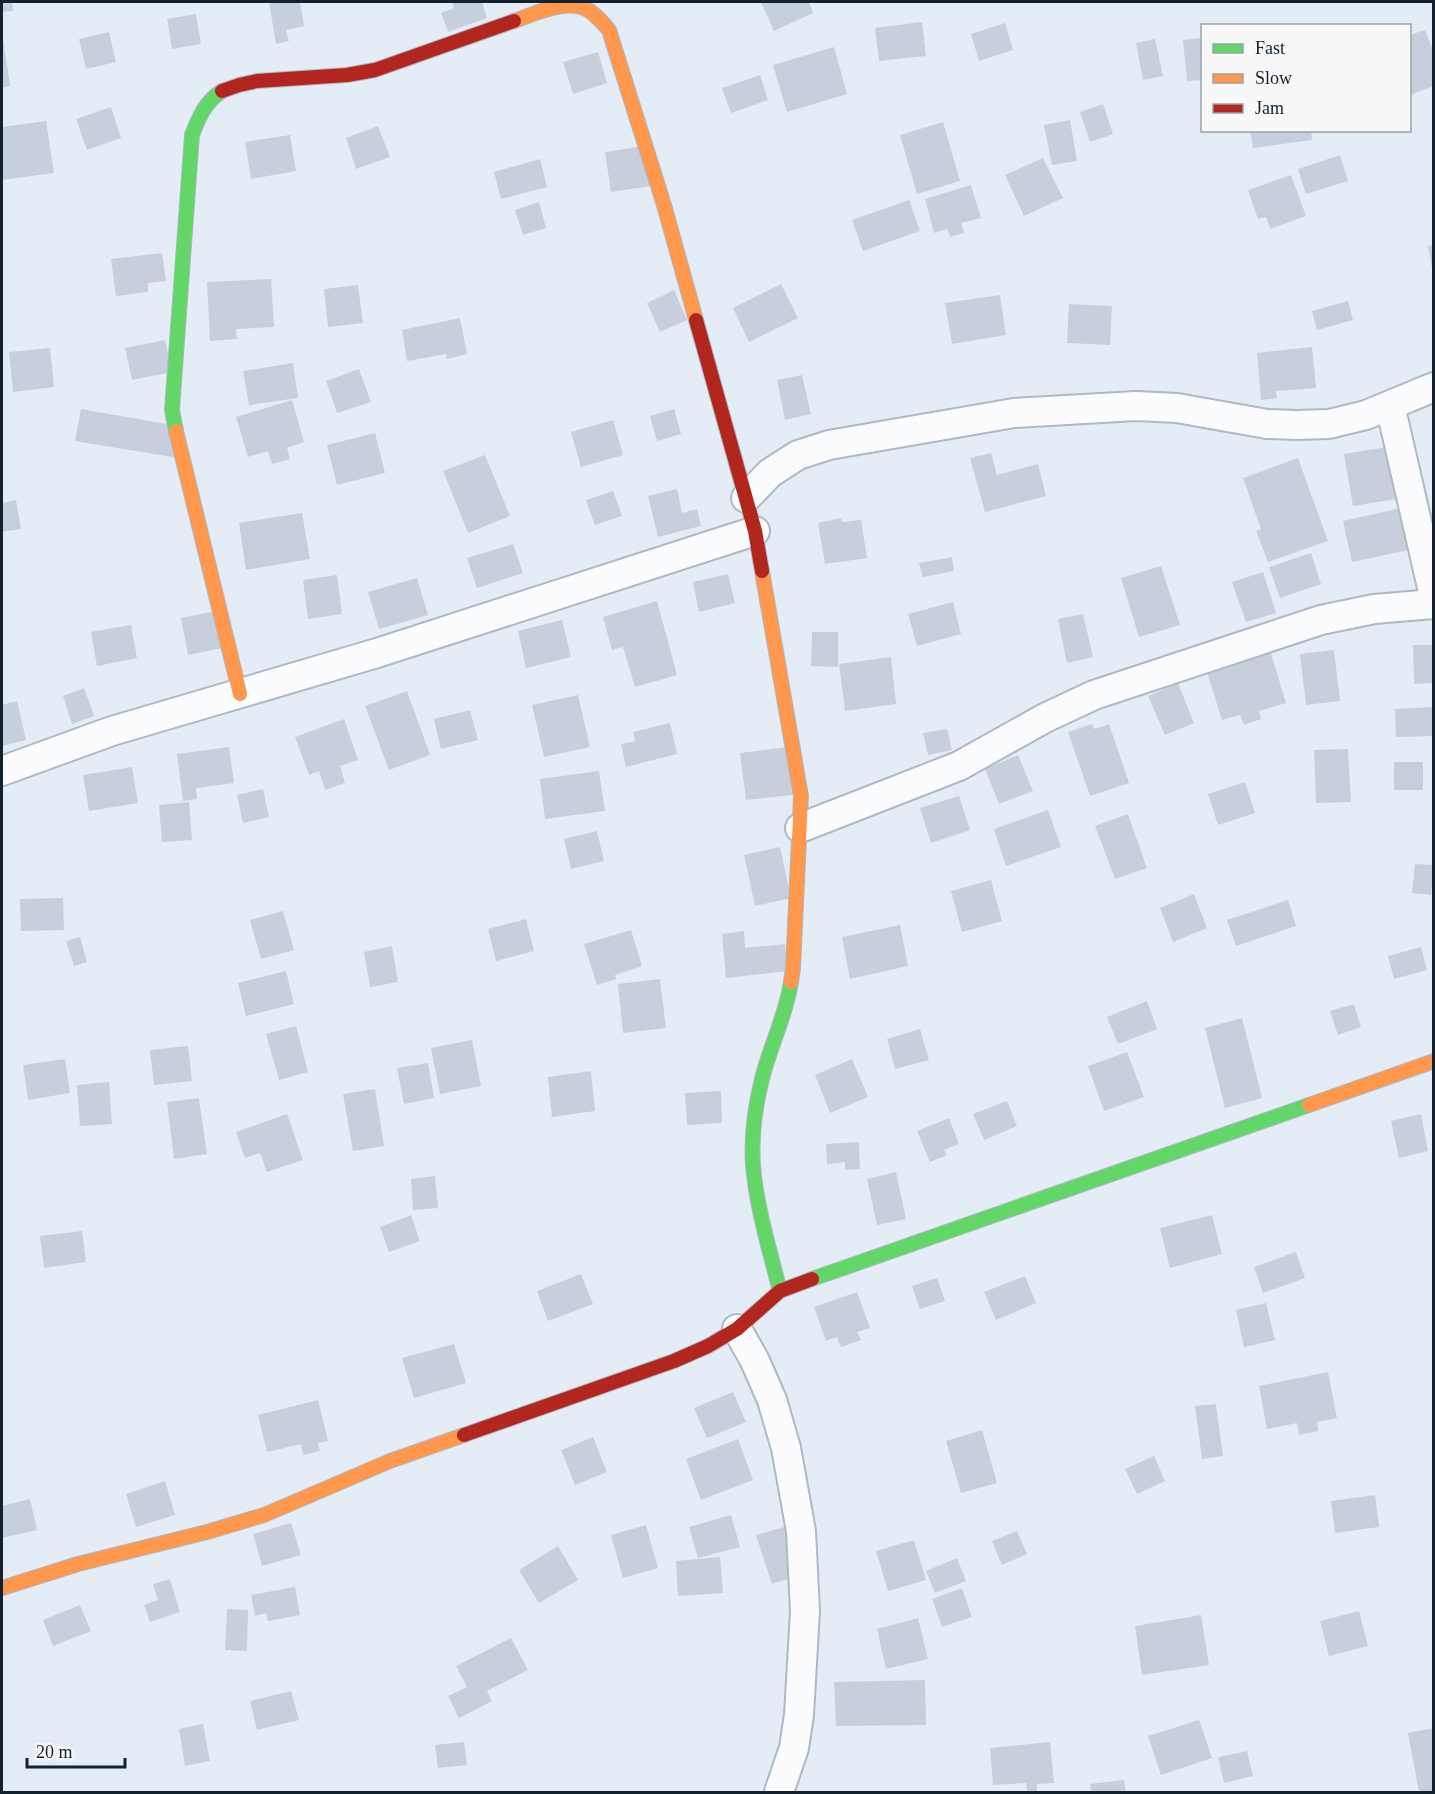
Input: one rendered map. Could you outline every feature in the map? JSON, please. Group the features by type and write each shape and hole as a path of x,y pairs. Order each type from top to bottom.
{"street":[{"path":"240,693 172,410 192,135 199,115 213,97 234,87 258,81 348,75 375,70 564,4 583,3 598,15 609,30 664,205 746,498 755,531 801,796 793,968 788,1001 762,1077 753,1125 753,1166 762,1217 780,1291"},
{"path":"746,498 770,473 798,455 829,445 1014,413 1136,406 1167,407 1267,424 1329,424 1366,415 1434,387"},
{"path":"1390,405 1434,596"},
{"path":"2,771 111,731 377,653 755,531"},
{"path":"800,828 958,766 1045,718 1094,695 1321,620 1374,609 1434,604"},
{"path":"2,1588 78,1564 207,1532 264,1515 390,1461 674,1361 708,1346 737,1329 780,1291 837,1269 1434,1061"},
{"path":"737,1329 755,1361 772,1400 786,1448 801,1531 805,1611 799,1715 794,1748 779,1792"}],"building":[{"path":"2,2 12,2 13,11 2,12"},
{"path":"269,2 300,2 304,26 286,30 289,41 276,44"},
{"path":"452,2 482,2 487,18 448,32 441,13 454,8"},
{"path":"761,2 809,2 813,13 774,31"},
{"path":"196,14 201,44 172,49 167,19"},
{"path":"922,22 926,56 879,61 875,28"},
{"path":"1005,23 1013,50 979,61 971,34"},
{"path":"1425,30 1434,53 1434,86 1411,95 1411,35"},
{"path":"109,32 116,62 86,69 79,39"},
{"path":"2,38 10,86 2,88"},
{"path":"1201,38 1201,80 1187,81 1183,40"},
{"path":"1155,39 1163,76 1143,80 1136,43"},
{"path":"834,47 847,94 787,112 773,65"},
{"path":"598,52 607,83 573,94 563,62"},
{"path":"760,75 768,100 731,113 722,88"},
{"path":"1103,104 1113,134 1090,142 1080,112"},
{"path":"111,107 121,138 87,150 76,119"},
{"path":"1070,120 1077,161 1052,165 1044,125"},
{"path":"46,121 54,173 2,180 2,127"},
{"path":"943,122 960,181 917,194 900,135"},
{"path":"378,126 390,157 356,169 346,138"},
{"path":"1250,132 1311,132 1312,140 1253,148"},
{"path":"290,135 296,171 251,179 245,142"},
{"path":"644,146 651,186 611,192 605,152"},
{"path":"1340,155 1348,181 1306,194 1298,169"},
{"path":"1043,158 1063,198 1024,216 1005,175"},
{"path":"540,159 547,187 501,199 494,172"},
{"path":"1291,175 1306,216 1270,229 1266,217 1258,219 1248,190"},
{"path":"971,185 981,218 961,223 964,233 950,237 947,229 934,233 925,199"},
{"path":"909,200 920,231 863,251 852,220"},
{"path":"539,202 546,228 523,235 515,210"},
{"path":"1434,245 1434,268 1432,268 1428,246"},
{"path":"162,253 166,281 148,283 148,292 116,296 111,259"},
{"path":"271,279 274,327 236,329 237,339 210,341 207,282"},
{"path":"781,284 798,318 749,342 733,308"},
{"path":"358,285 363,323 328,327 324,289"},
{"path":"674,290 687,320 660,332 647,303"},
{"path":"1000,295 1006,335 952,344 945,303"},
{"path":"1348,301 1353,320 1317,330 1312,311"},
{"path":"1069,304 1112,306 1110,345 1067,343"},
{"path":"460,318 467,354 447,359 446,354 407,361 402,330"},
{"path":"165,340 172,372 132,380 125,348"},
{"path":"1312,347 1316,388 1276,391 1277,398 1261,400 1257,353"},
{"path":"50,348 54,387 13,392 9,352"},
{"path":"293,363 298,398 249,405 243,371"},
{"path":"359,369 371,402 337,413 326,381"},
{"path":"802,375 811,414 785,420 777,380"},
{"path":"292,400 304,442 287,448 290,459 272,464 268,451 248,457 236,417"},
{"path":"81,409 184,427 178,458 75,441"},
{"path":"674,409 681,434 657,441 650,416"},
{"path":"613,420 623,455 581,467 571,432"},
{"path":"375,433 385,473 337,485 327,445"},
{"path":"1412,443 1420,495 1353,506 1344,454"},
{"path":"991,453 997,475 1038,464 1046,496 985,512 970,458"},
{"path":"485,455 510,516 468,533 443,471"},
{"path":"1298,458 1328,541 1268,562 1256,531 1261,529 1243,478"},
{"path":"677,489 682,513 697,509 701,526 658,537 648,496"},
{"path":"613,491 622,516 595,525 586,500"},
{"path":"16,500 21,529 2,532 2,503"},
{"path":"1419,504 1428,546 1352,562 1343,521"},
{"path":"302,513 310,559 246,570 239,523"},
{"path":"841,518 842,522 861,520 867,558 825,564 818,523"},
{"path":"513,544 523,573 477,588 467,558"},
{"path":"1311,553 1321,584 1280,598 1269,567"},
{"path":"952,557 954,571 923,577 919,563"},
{"path":"1161,566 1180,625 1139,637 1121,578"},
{"path":"1263,572 1276,613 1246,622 1232,582"},
{"path":"728,574 735,603 699,612 693,582"},
{"path":"337,575 342,614 308,619 303,580"},
{"path":"417,578 428,615 379,629 368,592"},
{"path":"657,601 677,675 635,687 623,647 612,650 603,617"},
{"path":"953,602 961,634 917,646 908,614"},
{"path":"216,611 223,648 188,655 181,618"},
{"path":"1083,614 1093,657 1067,663 1058,619"},
{"path":"562,620 571,657 526,668 518,631"},
{"path":"131,625 137,658 97,666 91,632"},
{"path":"812,632 838,632 838,667 811,666"},
{"path":"1413,645 1434,645 1434,683 1414,684"},
{"path":"1270,650 1286,703 1259,711 1261,719 1244,725 1240,715 1222,720 1206,669"},
{"path":"1334,650 1340,701 1306,705 1300,654"},
{"path":"891,657 896,704 845,711 839,664"},
{"path":"1178,683 1194,723 1165,735 1148,696"},
{"path":"84,688 94,716 72,724 63,696"},
{"path":"407,691 430,755 389,770 365,706"},
{"path":"578,695 590,747 544,757 532,705"},
{"path":"17,701 26,740 2,746 2,705"},
{"path":"1434,707 1434,736 1396,737 1395,709"},
{"path":"470,710 478,740 441,749 434,719"},
{"path":"344,719 358,760 340,766 345,783 325,790 319,771 309,775 295,737"},
{"path":"670,723 677,754 626,767 621,744 635,741 633,732"},
{"path":"1092,724 1095,729 1109,724 1129,783 1090,796 1068,732"},
{"path":"947,729 952,750 928,755 923,733"},
{"path":"796,746 801,794 746,800 740,753"},
{"path":"229,747 234,783 196,788 197,799 183,801 177,754"},
{"path":"1348,749 1351,802 1316,803 1314,750"},
{"path":"1018,755 1033,791 999,804 985,769"},
{"path":"1394,762 1423,762 1423,790 1394,790"},
{"path":"132,767 138,803 89,811 83,775"},
{"path":"599,771 605,811 545,819 540,779"},
{"path":"1245,782 1255,813 1218,825 1208,794"},
{"path":"263,789 269,817 243,823 237,795"},
{"path":"959,796 970,830 931,843 920,808"},
{"path":"189,802 192,840 162,842 159,805"},
{"path":"1048,810 1061,847 1006,866 994,829"},
{"path":"1128,814 1147,868 1115,879 1095,826"},
{"path":"597,831 604,861 571,869 564,839"},
{"path":"780,847 791,898 755,906 744,855"},
{"path":"1415,864 1434,865 1431,895 1412,893"},
{"path":"991,880 1002,921 962,932 951,891"},
{"path":"1194,894 1207,928 1173,942 1160,908"},
{"path":"63,898 64,930 21,931 20,899"},
{"path":"1288,900 1296,926 1236,946 1227,920"},
{"path":"283,911 294,950 261,959 250,920"},
{"path":"526,919 534,951 496,961 488,929"},
{"path":"900,925 908,966 850,979 842,937"},
{"path":"631,930 642,966 615,975 616,979 597,985 584,944"},
{"path":"744,931 745,948 785,944 788,971 726,978 722,934"},
{"path":"80,937 87,962 74,966 66,941"},
{"path":"392,946 398,982 370,987 364,952"},
{"path":"1421,947 1427,970 1394,979 1388,956"},
{"path":"286,971 294,1004 246,1016 238,983"},
{"path":"660,979 666,1028 623,1033 618,984"},
{"path":"1147,1001 1157,1029 1118,1044 1107,1017"},
{"path":"1354,1004 1361,1027 1338,1035 1330,1011"},
{"path":"1242,1018 1262,1098 1225,1108 1205,1028"},
{"path":"296,1026 308,1072 279,1080 266,1034"},
{"path":"920,1029 929,1060 895,1069 887,1039"},
{"path":"472,1040 481,1086 440,1094 431,1048"},
{"path":"188,1046 192,1081 154,1085 150,1050"},
{"path":"1127,1052 1144,1097 1104,1111 1088,1066"},
{"path":"65,1059 70,1093 28,1100 23,1065"},
{"path":"852,1059 868,1097 830,1113 815,1075"},
{"path":"428,1063 434,1098 404,1104 397,1068"},
{"path":"591,1071 595,1111 552,1117 548,1077"},
{"path":"109,1082 112,1124 80,1126 77,1085"},
{"path":"375,1089 384,1146 353,1151 343,1094"},
{"path":"721,1091 722,1123 687,1125 685,1093"},
{"path":"199,1098 207,1154 174,1159 167,1102"},
{"path":"1007,1101 1017,1126 984,1140 973,1114"},
{"path":"287,1114 303,1160 267,1172 260,1153 245,1158 236,1132"},
{"path":"1421,1114 1428,1151 1399,1158 1391,1121"},
{"path":"949,1118 959,1144 944,1150 947,1155 930,1162 917,1131"},
{"path":"859,1142 860,1169 845,1170 845,1162 827,1164 826,1144"},
{"path":"896,1172 906,1219 877,1225 867,1179"},
{"path":"435,1176 438,1208 413,1210 411,1179"},
{"path":"411,1215 420,1241 389,1252 380,1227"},
{"path":"1212,1215 1222,1254 1170,1268 1160,1228"},
{"path":"82,1231 86,1262 44,1268 40,1236"},
{"path":"1296,1252 1305,1278 1263,1293 1254,1267"},
{"path":"581,1274 593,1304 548,1321 537,1291"},
{"path":"1025,1276 1036,1303 996,1320 984,1292"},
{"path":"937,1278 945,1301 920,1309 912,1286"},
{"path":"857,1292 870,1328 857,1332 861,1340 841,1347 837,1337 826,1341 814,1307"},
{"path":"1266,1303 1275,1340 1244,1347 1236,1310"},
{"path":"454,1344 466,1383 414,1398 402,1358"},
{"path":"1328,1372 1337,1418 1317,1422 1318,1431 1299,1435 1297,1423 1267,1429 1259,1386"},
{"path":"733,1392 746,1422 707,1438 694,1408"},
{"path":"318,1400 328,1441 318,1443 320,1451 303,1455 301,1444 267,1452 258,1415"},
{"path":"1216,1404 1223,1456 1202,1459 1195,1406"},
{"path":"982,1430 997,1483 961,1493 946,1441"},
{"path":"593,1437 607,1472 575,1485 561,1450"},
{"path":"738,1439 753,1480 701,1500 686,1459"},
{"path":"1154,1456 1165,1481 1137,1494 1125,1469"},
{"path":"165,1481 175,1515 136,1527 126,1494"},
{"path":"1375,1495 1379,1527 1335,1533 1331,1501"},
{"path":"30,1499 37,1530 2,1538 2,1506"},
{"path":"731,1515 740,1547 698,1558 689,1527"},
{"path":"291,1523 301,1555 262,1566 253,1534"},
{"path":"795,1524 809,1572 772,1584 756,1535"},
{"path":"646,1525 658,1568 623,1578 611,1535"},
{"path":"1017,1531 1027,1554 1002,1565 992,1541"},
{"path":"914,1540 926,1580 888,1591 876,1551"},
{"path":"558,1546 578,1580 539,1603 519,1570"},
{"path":"720,1557 723,1593 678,1596 676,1561"},
{"path":"957,1558 966,1581 935,1593 926,1571"},
{"path":"170,1579 180,1612 150,1622 144,1605 158,1600 153,1584"},
{"path":"295,1587 300,1615 268,1621 266,1613 255,1616 251,1595"},
{"path":"962,1588 972,1617 942,1627 932,1599"},
{"path":"80,1605 91,1631 53,1646 43,1620"},
{"path":"227,1609 248,1610 247,1651 225,1650"},
{"path":"1359,1611 1368,1646 1329,1656 1320,1621"},
{"path":"1201,1615 1209,1665 1142,1675 1135,1626"},
{"path":"918,1618 928,1659 886,1669 877,1629"},
{"path":"511,1638 528,1670 487,1691 492,1701 459,1718 448,1696 467,1687 456,1666"},
{"path":"925,1680 926,1725 836,1726 834,1682"},
{"path":"291,1691 299,1720 257,1730 250,1701"},
{"path":"1199,1720 1212,1758 1161,1775 1148,1736"},
{"path":"203,1724 210,1761 185,1766 179,1729"},
{"path":"1434,1728 1434,1792 1419,1792 1408,1733"},
{"path":"464,1742 467,1765 438,1768 435,1745"},
{"path":"1050,1742 1054,1783 1037,1784 1037,1792 1027,1792 1026,1783 993,1785 990,1748"},
{"path":"1247,1751 1253,1776 1224,1783 1218,1757"},
{"path":"1124,1780 1126,1792 1091,1792 1090,1784"}],"traffic: fast":[{"path":"176,431 172,410 192,135 207,105 222,91"},
{"path":"780,1291 757,1196 753,1143 762,1079 791,982"},
{"path":"812,1279 1309,1105"}],"traffic: slow":[{"path":"514,21 549,9 576,6 591,12 609,30 664,205 696,320"},
{"path":"176,431 240,694"},
{"path":"762,571 801,796 791,982"},
{"path":"1309,1105 1434,1061"},
{"path":"2,1588 78,1564 207,1532 264,1515 390,1461 464,1435"}],"traffic: jam":[{"path":"222,91 257,81 347,75 375,70 514,21"},
{"path":"696,320 755,531 762,571"},
{"path":"464,1435 674,1361 708,1346 737,1329 780,1291 812,1279"}]}
